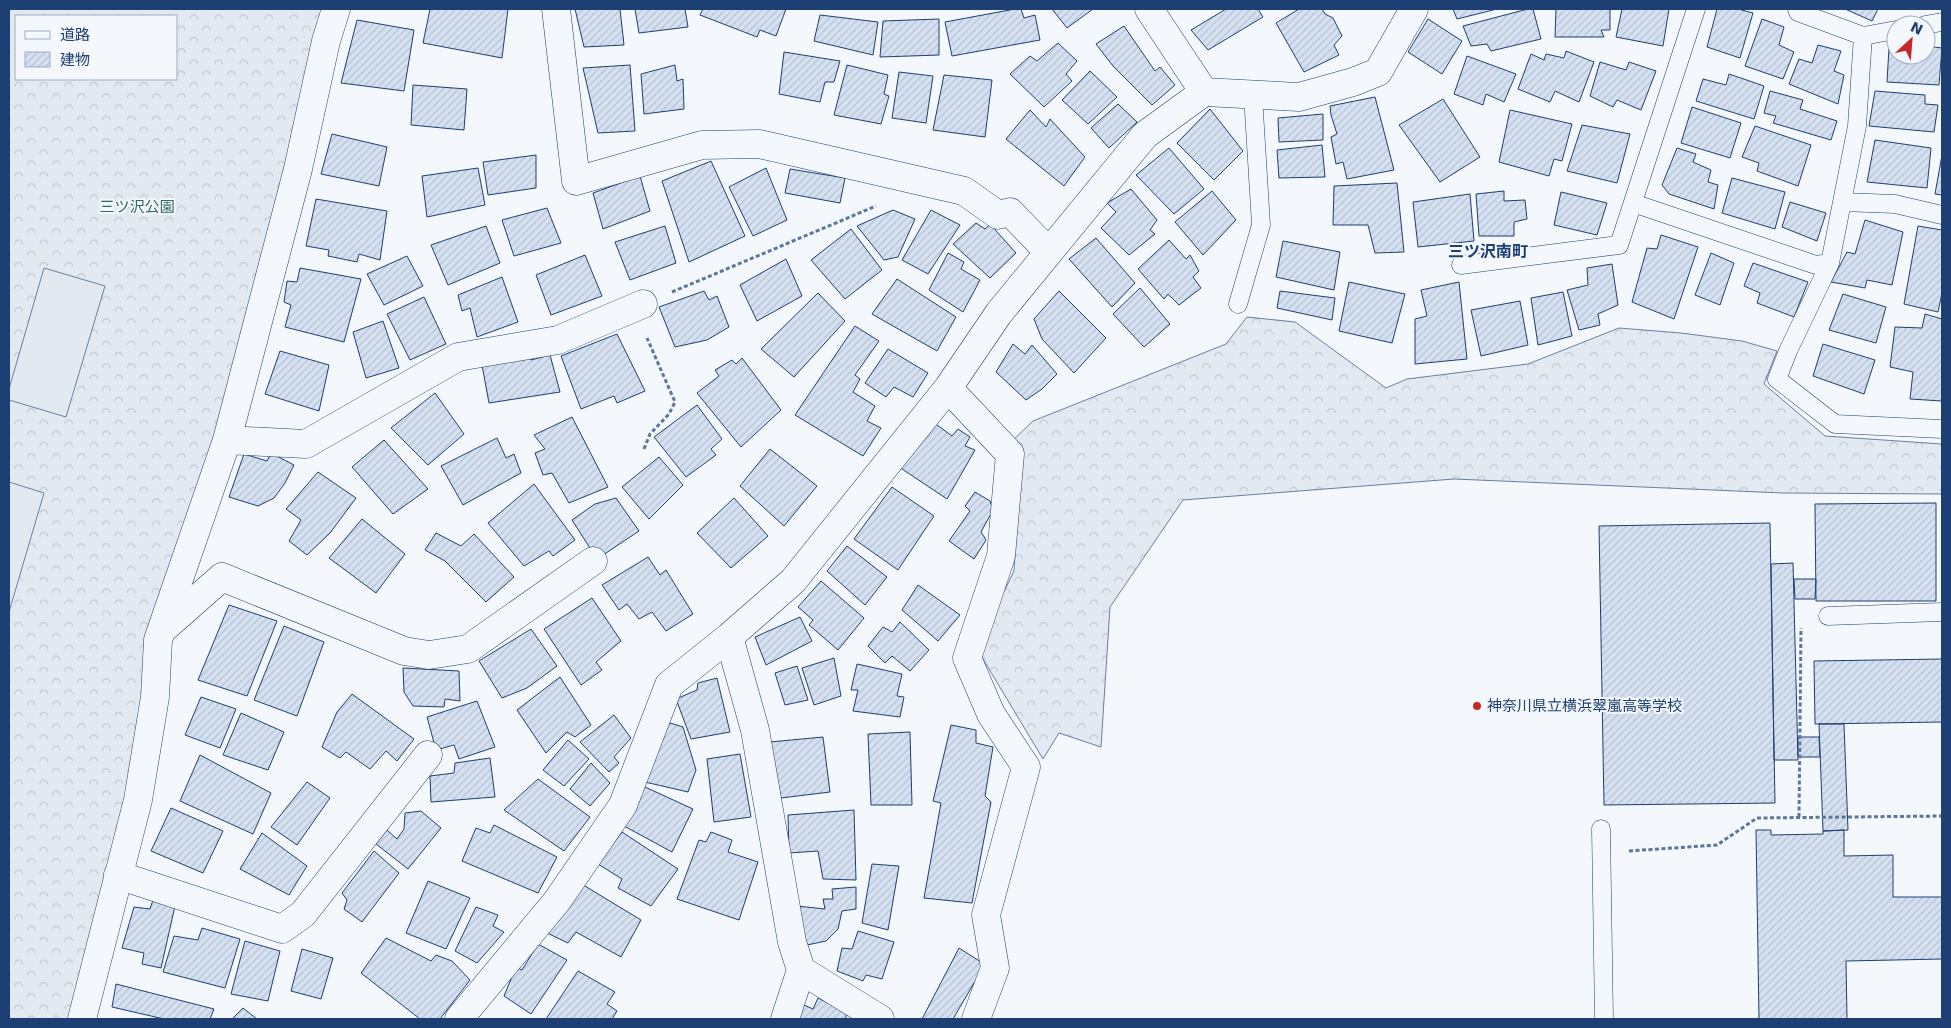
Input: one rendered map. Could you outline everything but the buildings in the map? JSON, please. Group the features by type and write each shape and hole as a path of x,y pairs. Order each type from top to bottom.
{"street":[{"path":"82,1019 138,800 155,697 158,640 227,440 298,169 326,41 336,9"},
{"path":"556,9 576,181 702,145 759,144 964,191 998,215 1010,212 1048,251"},
{"path":"1149,9 1204,92"},
{"path":"459,1019 557,901 623,804 669,685 729,637 793,581 948,388 999,312 1145,135 1204,92 1299,97 1353,82 1378,72 1414,9"},
{"path":"227,440 306,444 458,357 558,340 638,306"},
{"path":"948,388 1010,454 1001,556 967,658 991,714 1026,767 986,915 995,968 976,1019"},
{"path":"162,630 222,577 404,651 430,655 468,649 593,561"},
{"path":"729,637 755,730 792,942 801,970 785,1019"},
{"path":"118,875 282,929 304,914 428,755"},
{"path":"801,970 880,1019"}],"lane":[{"path":"1461,265 1619,245 1696,9"},
{"path":"1797,9 1798,12 1863,36 1886,32"},
{"path":"1863,36 1856,126 1830,263 1788,351 1777,379 1835,424 1942,429"},
{"path":"1238,304 1261,225 1253,96"},
{"path":"1842,202 1895,204 1942,215"},
{"path":"1632,203 1816,265 1830,263"},
{"path":"1828,616 1942,612"},
{"path":"1601,829 1604,1019"}],"path":[{"path":"644,448 650,434 669,414 675,402 638,306 882,204 914,180"},
{"path":"1799,817 1801,618 1828,616"},
{"path":"1601,853 1717,845 1757,818 1942,816"}],"green space":[{"name":"三ツ沢公園","path":"9,9 341,9 155,697 82,1019 9,1019"},
{"path":"44,268 105,286 66,417 9,400 9,389"},
{"path":"1247,317 1295,322 1386,388 1407,379 1528,364 1619,328 1681,333 1742,341 1777,351 1764,384 1825,436 1942,444 1942,494 1783,493 1454,479 1183,500 1110,607 1101,747 1059,733 1043,759 980,654 995,610 1014,571 1020,452 1010,443 1033,421 1226,344"},
{"path":"9,482 44,493 9,612"}],"place":[{"name":"神奈川県立横浜翠嵐高等学校","path":"1477,706"}],"district":[{"name":"三ツ沢南町","path":"1488,251"}]}
